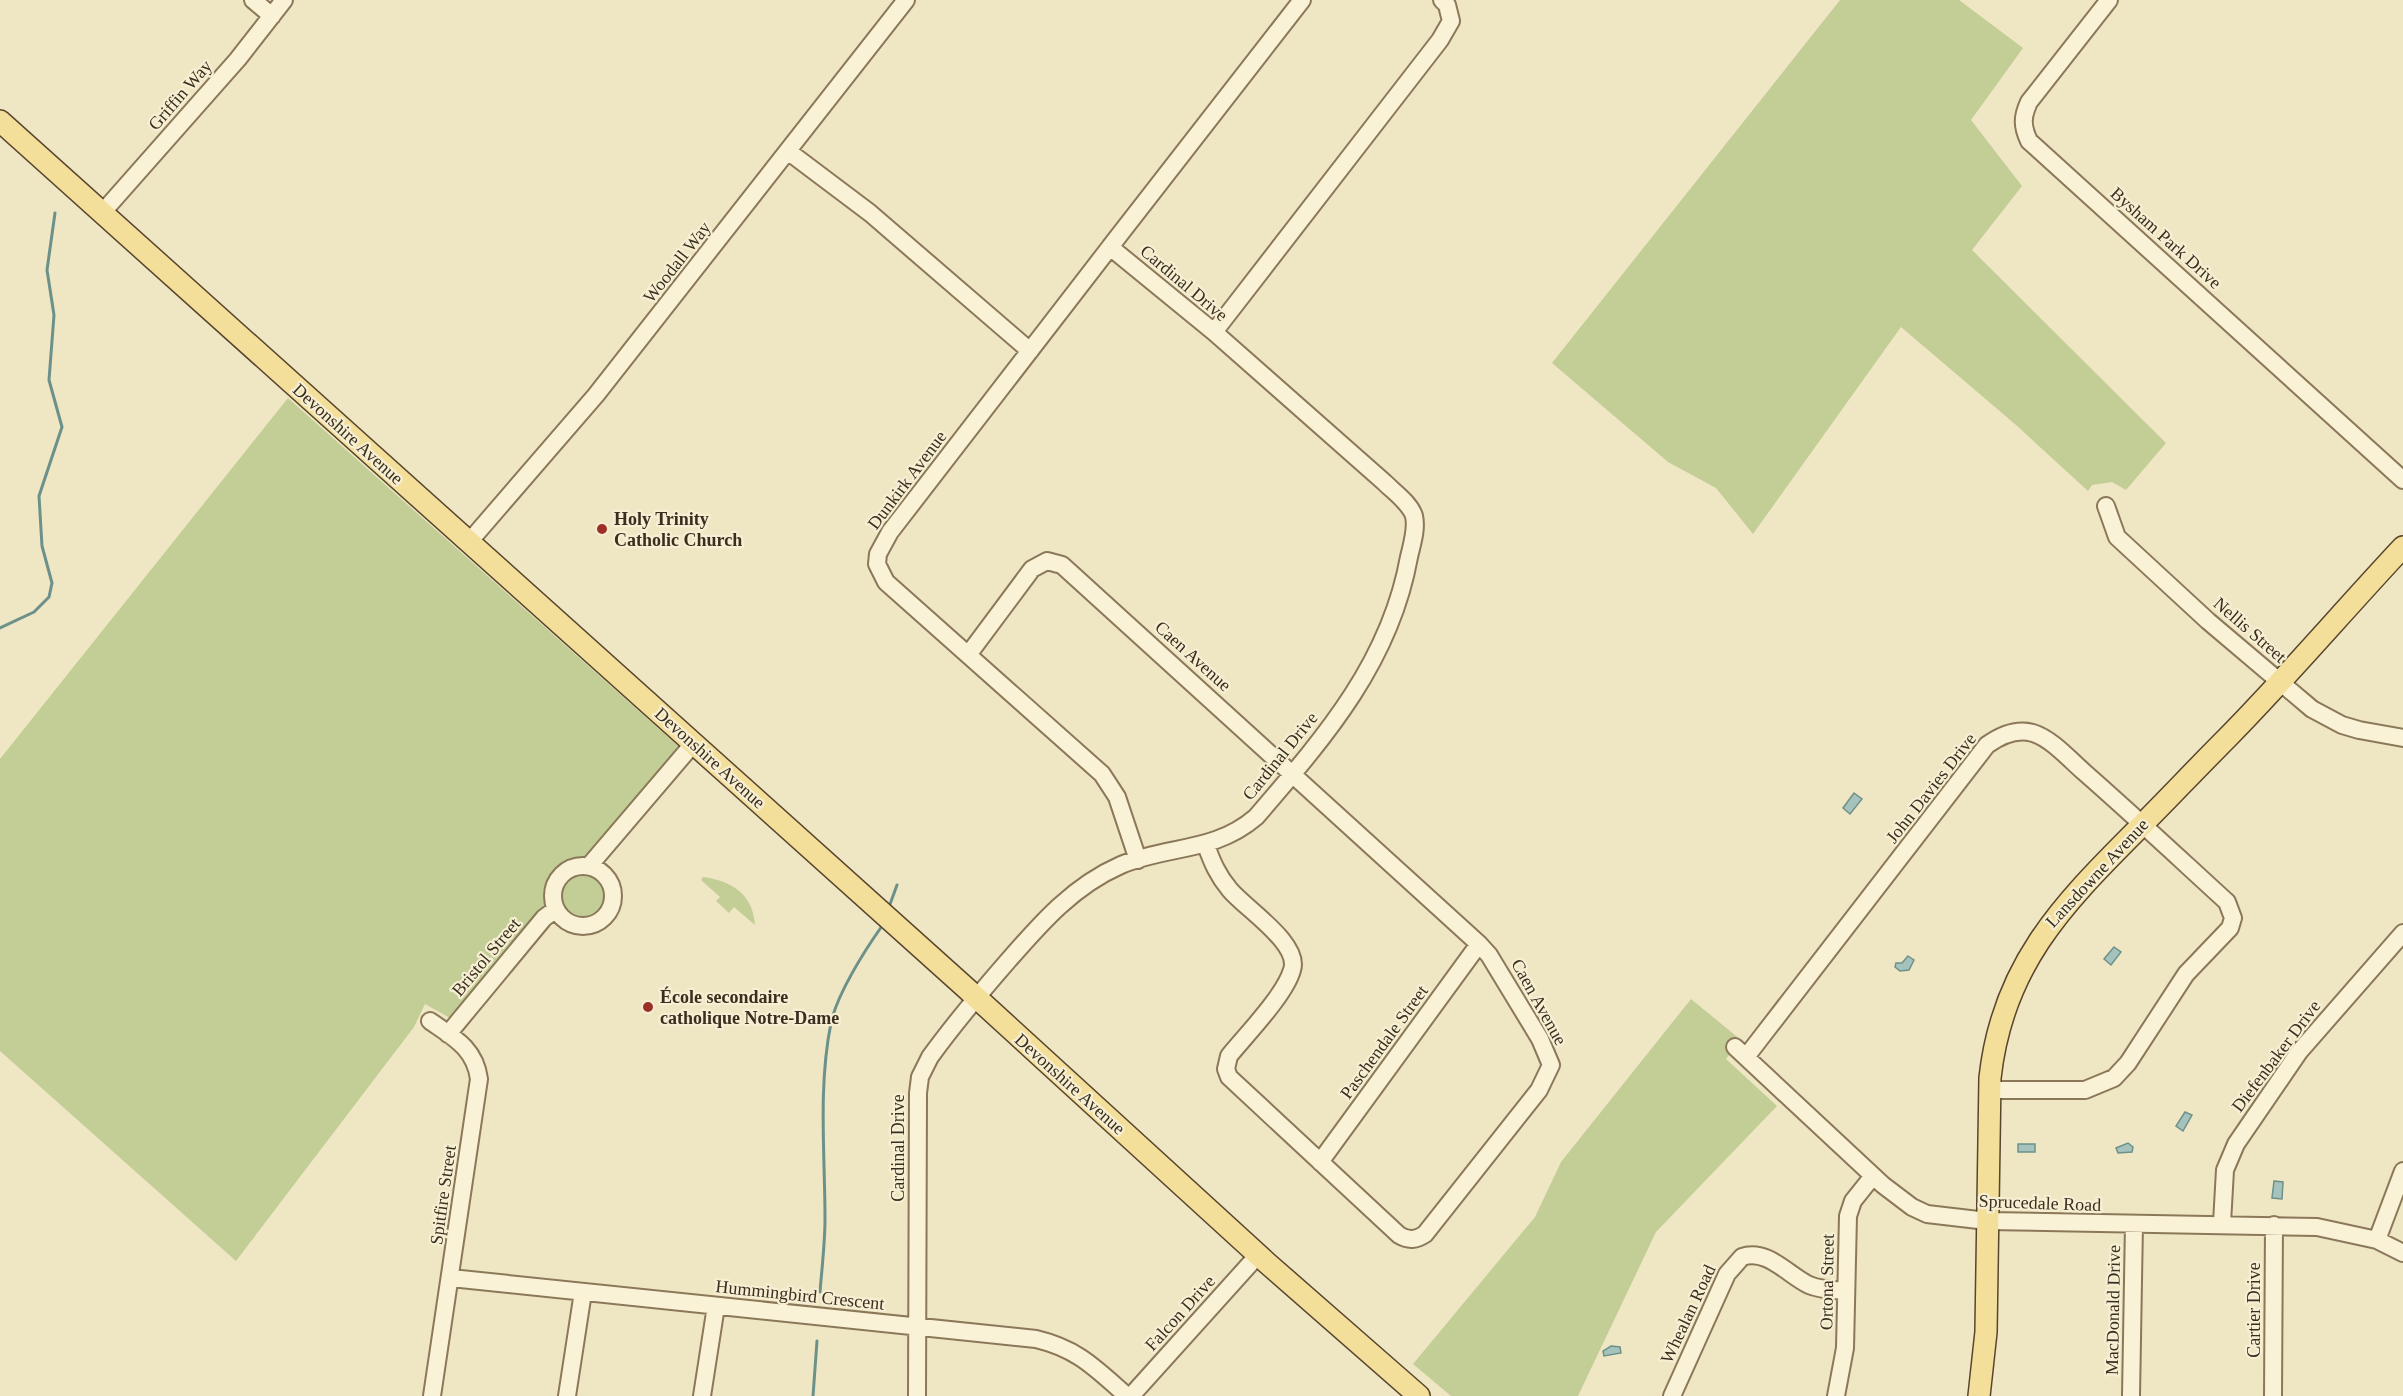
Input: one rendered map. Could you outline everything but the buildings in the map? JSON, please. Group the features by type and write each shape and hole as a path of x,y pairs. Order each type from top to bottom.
{"main road":[{"name":"Devonshire Avenue","path":"0,121 976,998 1258,1255 1419,1396"},
{"name":"Lansdowne Avenue","path":"1979,1396 1985,1352 1989,1090 1993,1052 2011,992 2031,952 2052,920 2074,894 2280,682 2403,547"}],"street":[{"path":"253,0 272,16"},
{"name":"Griffin Way","path":"102,213 238,59 284,0"},
{"name":"Woodall Way","path":"469,542 596,395 789,152 906,0"},
{"path":"789,152 870,213 1030,351 1302,0"},
{"path":"1214,332 1440,40 1451,21 1448,5 1442,0"},
{"name":"Bysham Park Drive","path":"2109,0 2029,102 2023,114 2024,129 2029,141 2403,480"},
{"name":"Cardinal Drive","path":"917,1396 918,1085 930,1057 976,998 1065,899 1096,878 1138,860 1206,845 1245,827 1294,773 1350,701 1375,661 1404,584 1415,524 1408,505 1384,482 1214,332 1110,247"},
{"name":"Dunkirk Avenue","path":"1030,351 890,532 878,554 877,564 886,582 1106,780 1117,797 1138,860"},
{"name":"Nellis Street","path":"2106,506 2117,537 2301,701 2333,721 2375,734 2403,738"},
{"name":"Caen Avenue","path":"968,655 1032,568 1047,561 1056,562 1070,571 1294,773 1489,955 1548,1056 1551,1065 1539,1090 1425,1234 1419,1238 1406,1239 1400,1235 1236,1087 1226,1072 1229,1056 1284,987 1292,973 1294,960 1286,943 1237,897 1222,879 1206,845"},
{"name":"John Davies Drive","path":"1741,1052 1987,746 2000,736 2017,731 2039,735 2142,824 2227,902 2233,918 2230,928 2186,974 2128,1063 2106,1083 2085,1090 1989,1090"},
{"path":"589,866 693,744"},
{"path":"589,866 605,875 611,884 612,905 600,922 579,926 569,923 556,909 554,891 557,881 573,868 589,866"},
{"name":"Bristol Street","path":"448,1034 544,918 556,909"},
{"name":"Diefenbaker Drive","path":"2222,1223 2225,1170 2236,1143 2299,1052 2403,933"},
{"name":"Paschendale Street","path":"1320,1162 1479,944"},
{"name":"Spitfire Street","path":"430,1021 470,1051 479,1079 432,1396"},
{"name":"Sprucedale Road","path":"1741,1052 1873,1176 1919,1211 1941,1217 1987,1221 2222,1223 2318,1227 2377,1240 2403,1253"},
{"path":"2377,1240 2403,1171"},
{"name":"Ortona Street","path":"1836,1396 1844,1362 1849,1208 1873,1176"},
{"name":"MacDonald Drive","path":"2131,1396 2134,1224"},
{"name":"Cartier Drive","path":"2273,1396 2274,1225"},
{"name":"Falcon Drive","path":"1131,1396 1258,1255"},
{"name":"Whealan Road","path":"1672,1396 1727,1274 1742,1257 1760,1255 1809,1285 1819,1289 1846,1291"},
{"name":"Hummingbird Crescent","path":"451,1278 1058,1343 1073,1351 1127,1396"},
{"path":"567,1396 583,1292"},
{"path":"702,1396 716,1306"}],"green space":[{"path":"1840,0 1959,0 2023,48 1971,120 2022,186 1972,250 2166,443 2126,490 2112,482 2092,485 2088,491 2016,425 1901,327 1753,534 1716,488 1668,462 1552,363"},
{"path":"288,398 678,746 677,752 586,859 571,863 559,870 550,882 544,910 455,1016 450,1018 425,1004 414,1027 236,1261 0,1051 0,759"},
{"path":"583,874 599,881 606,897 599,913 583,920 567,913 560,897 567,881"},
{"path":"703,877 723,882 739,891 750,905 755,925 734,907 729,913 716,901 720,897 701,880"},
{"path":"1691,999 1741,1040 1726,1059 1777,1106 1656,1232 1578,1396 1451,1396 1413,1364 1535,1217 1561,1162"}],"water":[{"path":"1854,793 1862,799 1850,814 1843,808"},
{"path":"2114,947 2121,952 2111,965 2104,959"},
{"path":"1908,956 1914,960 1909,970 1900,971 1895,967 1896,963 1902,963"},
{"path":"2185,1112 2192,1115 2183,1131 2176,1126"},
{"path":"2128,1143 2133,1147 2132,1152 2118,1153 2116,1148"},
{"path":"2018,1144 2035,1144 2035,1152 2018,1152"},
{"path":"2274,1181 2283,1182 2282,1199 2272,1198"},
{"path":"1611,1346 1620,1347 1621,1353 1604,1356 1603,1351"}],"waterway":[{"path":"0,628 34,612 49,597 52,583 42,546 39,496 62,427 49,380 54,315 47,270 55,213"},
{"path":"889,907 897,885"},
{"path":"820,1292 825,1228 823,1096 831,1023 845,986 882,926"},
{"path":"813,1396 817,1341"}],"place":[{"name":"Holy Trinity Catholic Church","path":"602,529"},
{"name":"École secondaire catholique Notre-Dame","path":"648,1007"}]}
